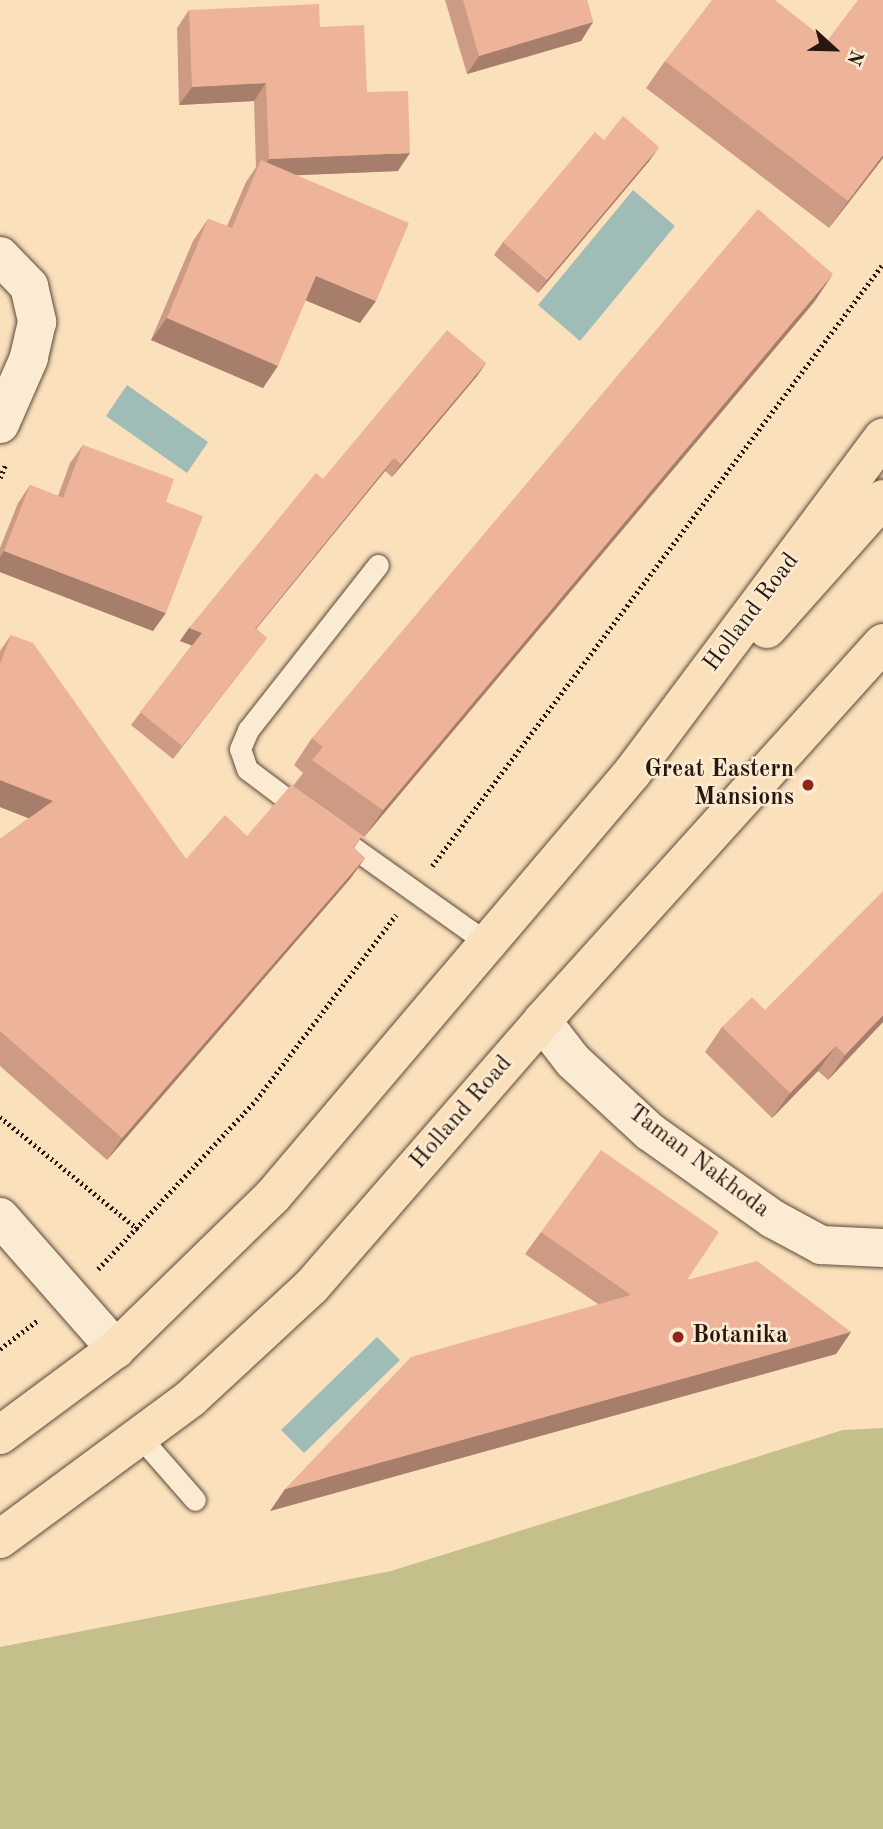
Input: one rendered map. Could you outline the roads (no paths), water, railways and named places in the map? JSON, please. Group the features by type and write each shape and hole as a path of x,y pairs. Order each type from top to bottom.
{"main road":[{"name":"Holland Road","path":"0,1435 116,1349 272,1197 486,942 632,774 883,438"},
{"path":"632,774 883,499"},
{"name":"Holland Road","path":"0,1539 141,1438 191,1398 311,1287 542,1021 877,648"}],"street":[{"path":"0,256 29,286 37,322 29,358 0,424"},
{"name":"Taman Nakhoda","path":"542,1021 573,1061 650,1132 773,1219 821,1245 883,1248"},
{"path":"0,1217 116,1349"}],"lane":[{"path":"378,565 248,730 240,749 247,769 412,893 486,942"},
{"path":"141,1438 195,1500"}],"water":[{"path":"633,190 675,226 580,341 538,305"},
{"path":"127,385 208,442 187,473 106,416"},
{"path":"377,1337 400,1360 304,1453 281,1430"}],"place":[{"name":"Great Eastern Mansions","path":"808,785"},
{"name":"Botanika","path":"678,1337"}]}
